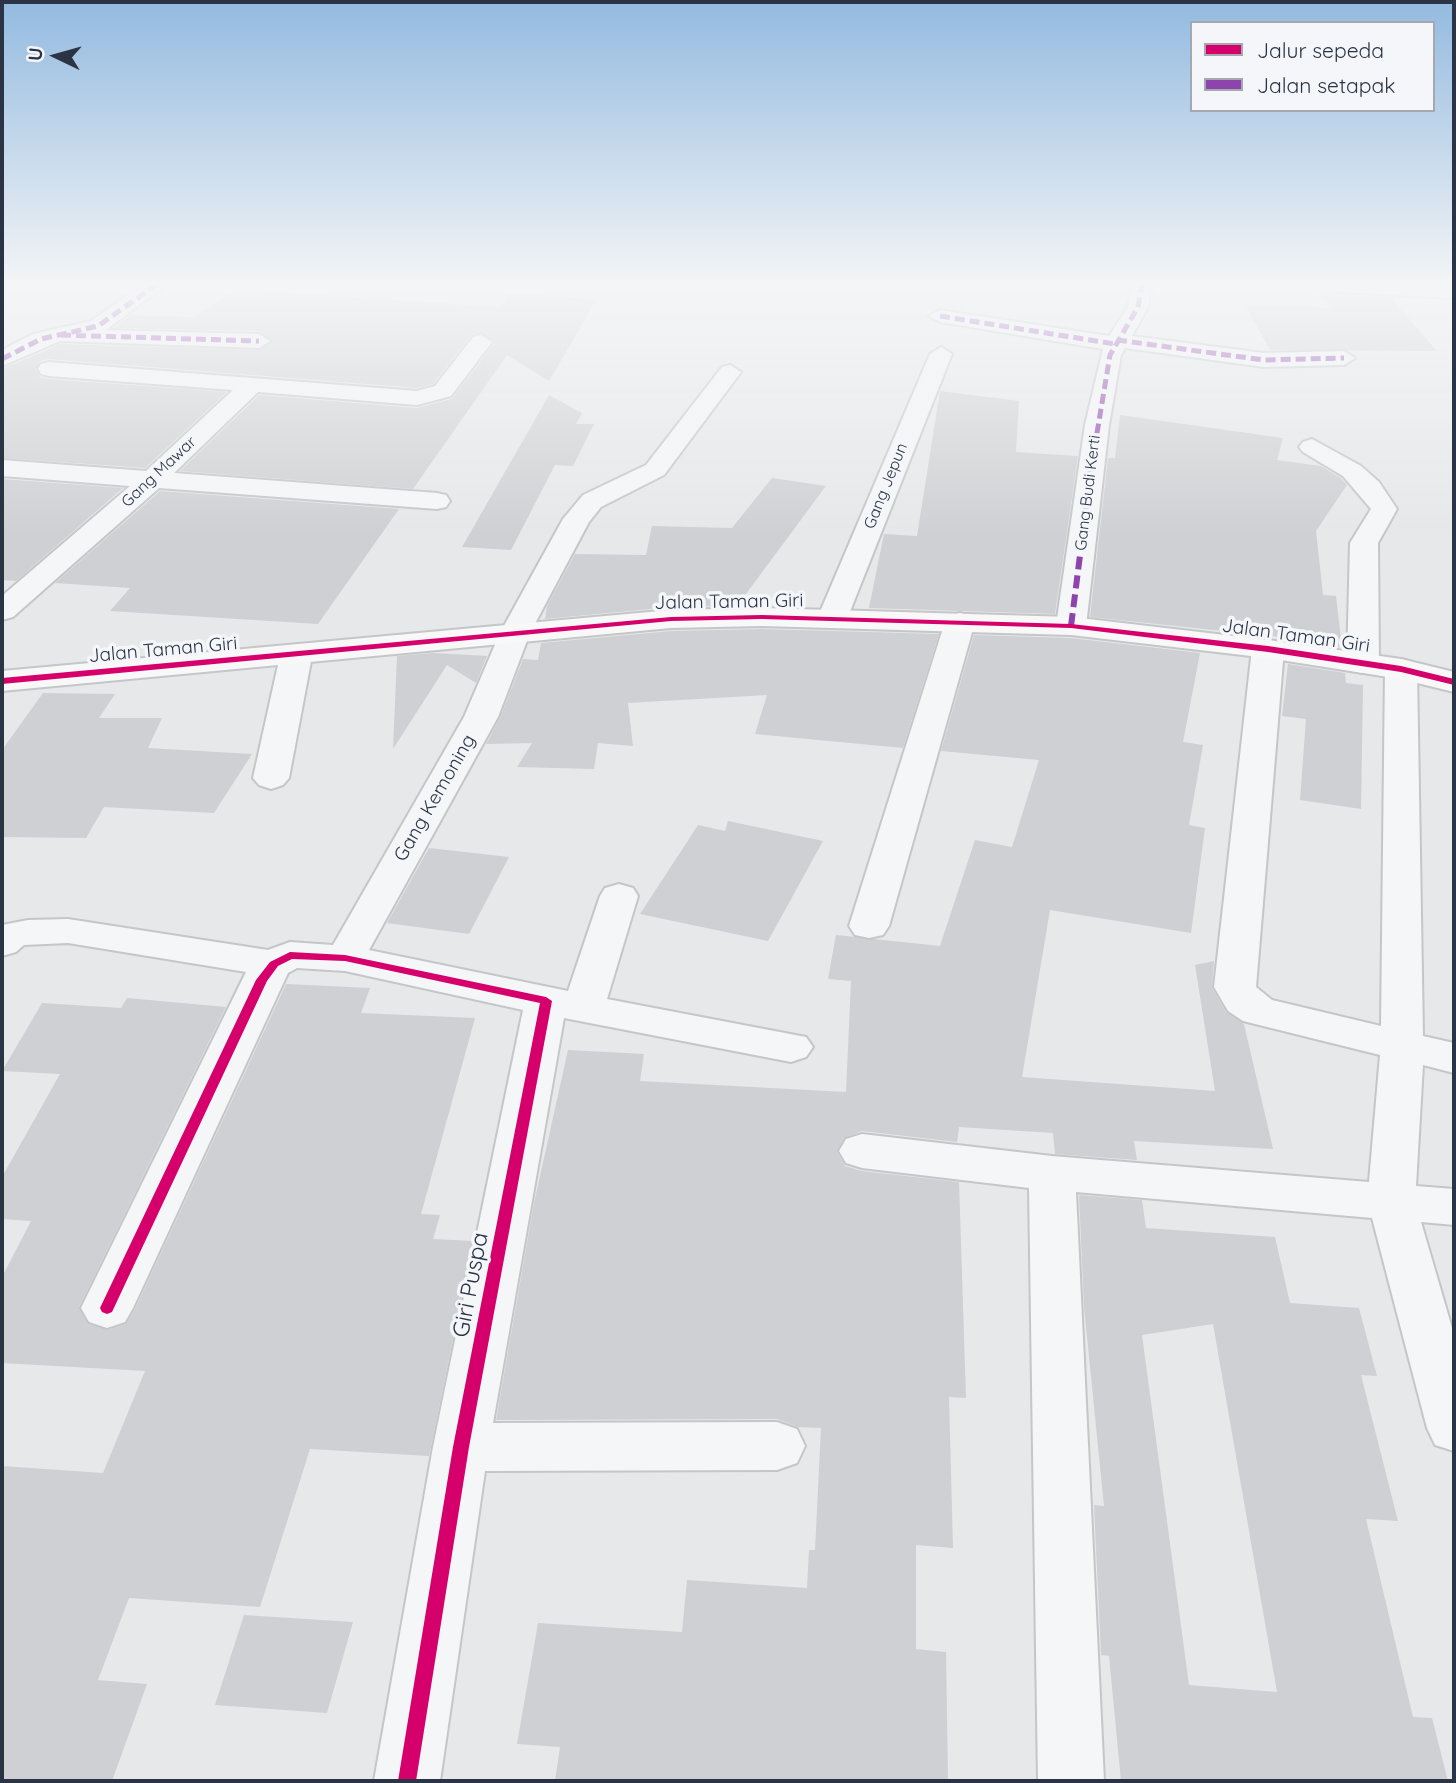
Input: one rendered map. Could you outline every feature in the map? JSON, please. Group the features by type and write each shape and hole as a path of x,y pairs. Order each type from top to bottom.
{"street":[{"path":"50,369 417,398 433,396 443,391 461,368"},
{"name":"Gang Jepun","path":"832,619 935,368"},
{"name":"Gang Budi Kerti","path":"1071,626 1097,425 1108,368"},
{"name":"Gang Kemoning","path":"345,958 481,717 515,633 577,519 592,501 655,470 730,372"},
{"name":"Gang Mawar","path":"2,611 151,481 252,384"},
{"path":"1311,447 1352,471 1370,488 1384,509 1364,543 1382,666 1402,1047 1391,1200 1454,1428"},
{"path":"2,468 437,501"},
{"name":"Jalan Taman Giri","path":"2,681 296,656 671,619 762,617 1071,626 1268,649 1382,666 1454,682"},
{"path":"869,926 961,622"},
{"path":"1268,649 1235,987 1243,1001 1258,1011 1454,1058"},
{"path":"271,778 296,656"},
{"name":"Giri Puspa","path":"407,1781 461,1447 565,1004 619,896"},
{"path":"2,943 11,935 68,931 274,964"},
{"path":"107,1308 262,980 274,964 290,955 345,958 791,1047"},
{"path":"862,1151 1052,1173 1454,1207"},
{"path":"1052,1173 1071,1781"},
{"path":"461,1447 777,1446"}],"building":[{"path":"37,368 40,377 48,379 227,392 145,468 2,458 2,369"},
{"path":"166,368 445,368 433,384 417,388"},
{"path":"476,368 498,368 413,489 180,471 259,395 417,408 452,399"},
{"path":"528,368 556,368 549,381"},
{"path":"940,391 1019,401 1016,452 1078,456 1055,614 869,608 884,534 917,536"},
{"path":"549,395 582,413 576,424 594,424 573,466 555,465 511,550 462,547"},
{"path":"1120,415 1283,438 1277,460 1321,466 1341,478 1347,485 1316,531 1323,595 1336,596 1342,648 1290,638 1090,617 1108,458 1115,458"},
{"path":"772,478 826,486 737,606 671,607 545,619 547,606 575,554 646,555 652,526 732,528"},
{"path":"2,479 123,488 16,581 2,580"},
{"path":"160,491 399,509 318,624 110,611 130,588 55,583"},
{"path":"762,629 939,634 903,748 755,734 767,695 628,703 633,746 598,743 594,769 517,767 532,743 486,744 500,718 523,659 538,660 541,643 671,631"},
{"path":"974,635 1071,638 1200,653 1183,742 1203,745 1189,825 1205,828 1191,933 1050,910 1022,1077 1215,1091 1195,965 1214,961 1212,988 1226,1012 1244,1024 1273,1149 1134,1141 1137,1160 1055,1154 1053,1133 959,1127 957,1142 862,1131 844,1138 837,1152 845,1166 862,1171 959,1182 966,1398 949,1397 953,1548 916,1545 916,1649 946,1652 948,1781 555,1781 560,1747 517,1744 538,1623 682,1632 687,1580 807,1588 809,1550 815,1550 821,1428 798,1427 777,1419 496,1420 534,1203 568,1050 644,1054 640,1081 846,1092 851,981 828,979 836,935 940,946 975,840 1012,847 1039,760 941,751"},
{"path":"433,653 487,656 476,683 447,665 393,749 397,656"},
{"path":"1288,664 1345,673 1346,683 1363,685 1361,809 1300,800 1306,719 1282,716"},
{"path":"43,693 115,694 99,718 162,718 148,748 252,754 214,813 104,807 86,838 2,837 2,750"},
{"path":"728,821 823,841 768,941 640,914 698,825 725,831"},
{"path":"429,848 509,857 469,934 387,923"},
{"path":"286,984 370,988 361,1013 475,1018 421,1214 440,1215 433,1239 473,1241 429,1456 310,1449 260,1607 129,1598 98,1680 147,1684 112,1781 2,1781 2,1466 103,1473 145,1371 2,1363 2,1277 31,1221 2,1219 2,1177 60,1074 2,1071 42,1003 121,1008 127,998 226,1007 79,1307 88,1324 108,1330 126,1324 135,1309"},
{"path":"1079,1195 1142,1200 1146,1228 1275,1237 1290,1303 1359,1308 1377,1376 1361,1375 1398,1521 1366,1519 1413,1717 1432,1718 1448,1781 1121,1781 1109,1656 1101,1655 1094,1505 1104,1506 1084,1307","holes":["1213,1324 1277,1692 1189,1685 1142,1335"]},
{"path":"244,1615 353,1622 327,1713 215,1705"}],"marked path":[{"path":"1071,626 1097,425 1108,368"}],"cycle path":[{"path":"2,681 671,619 762,617 1071,626 1268,649 1401,669 1454,682"},
{"path":"107,1308 262,980 274,964 290,955 345,958 546,1001 461,1447 407,1781"}]}
